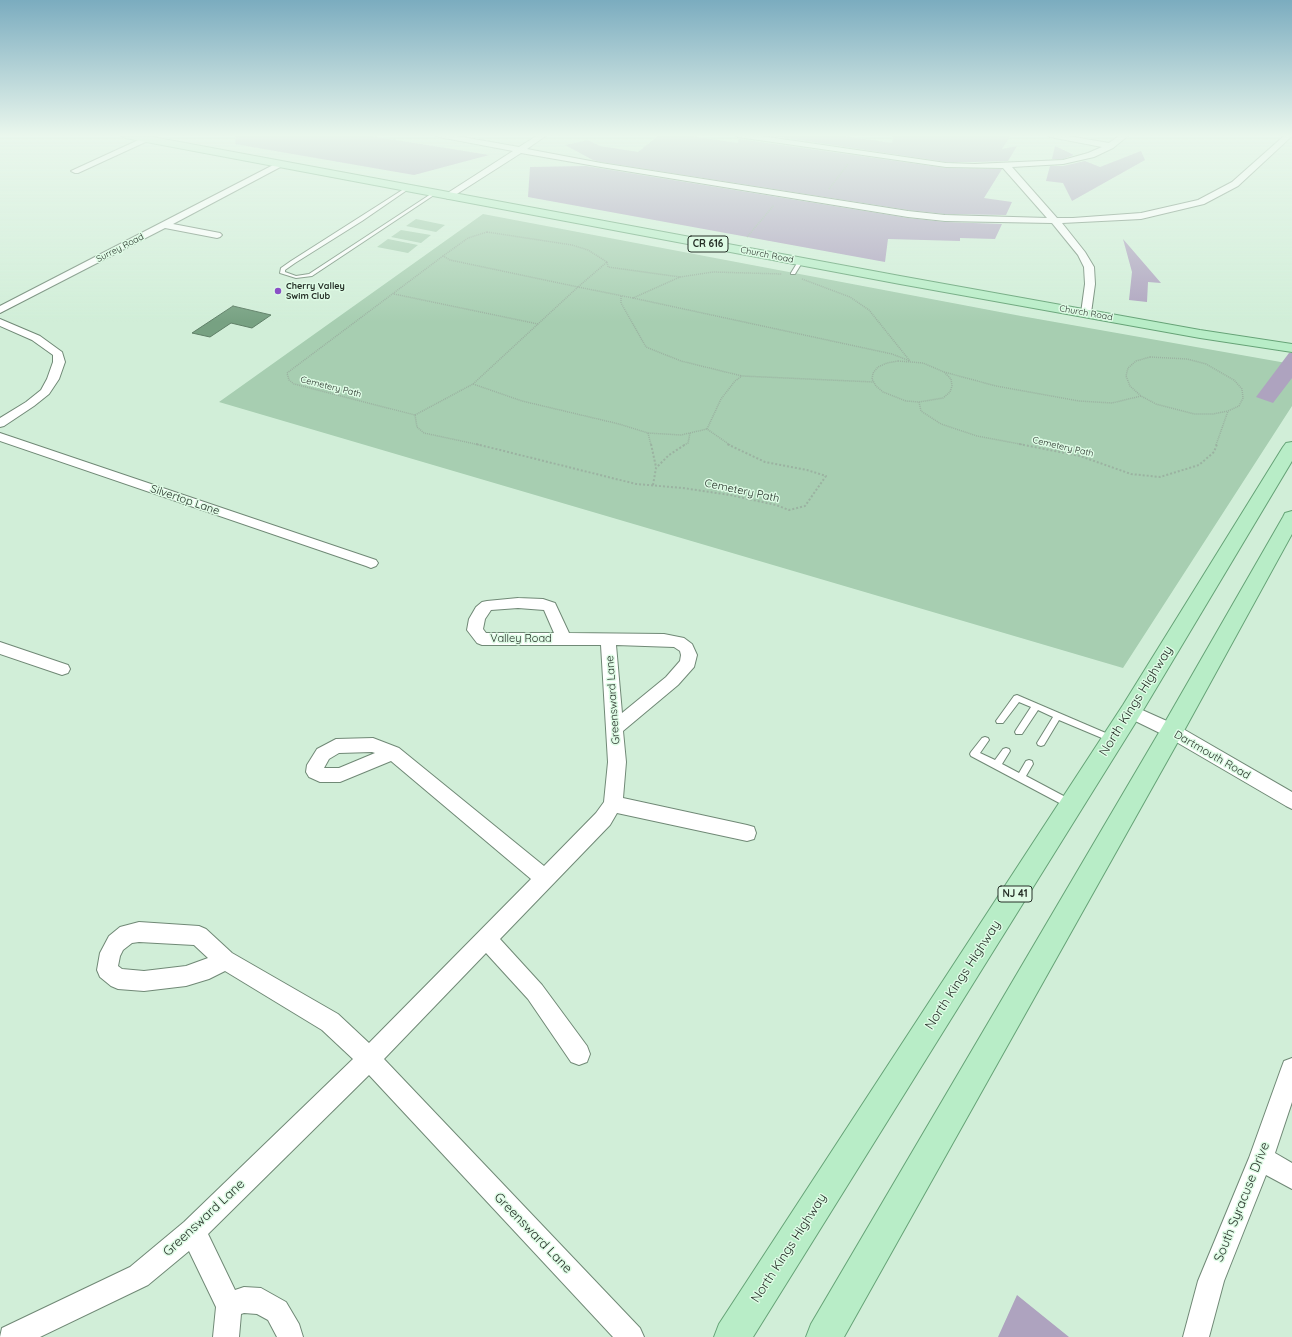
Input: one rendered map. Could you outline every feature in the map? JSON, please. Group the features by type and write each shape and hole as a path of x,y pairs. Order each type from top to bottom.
{"main road":[{"name":"Church Road","path":"456,197 1200,334 1292,348"},
{"name":"North Kings Highway","path":"732,1337 1131,711 1292,447"},
{"path":"824,1337 1172,731 1292,517"}],"street":[{"name":"Surrey Road","path":"0,310 217,197"},
{"path":"804,197 908,214 945,218 1055,221 1112,219 1141,216 1201,202 1210,197"},
{"path":"1034,197 1082,254 1089,267 1090,284 1086,313"},
{"path":"163,225 217,235"},
{"path":"0,322 36,338 58,354 59,362 53,379 45,392 30,404 0,423"},
{"name":"Silvertop Lane","path":"0,437 371,563"},
{"name":"Valley Road","path":"498,604 543,604 550,607 564,639 482,639 475,630 477,619 481,611 487,606 498,604"},
{"name":"Greensward Lane","path":"11,1337 139,1276 193,1231 369,1059 487,940 603,819 613,804 617,762 608,640 564,639"},
{"path":"608,640 664,640 678,642 686,648 689,655 688,663 672,681 615,728"},
{"path":"0,648 62,669"},
{"name":"Dartmouth Road","path":"1131,711 1172,731 1292,801"},
{"path":"393,753 545,879"},
{"path":"613,804 747,833"},
{"name":"Greensward Lane","path":"225,960 209,969 186,976 144,981 118,980 108,970 110,953 116,944 127,934 139,932 199,936 225,960 330,1022 369,1059 631,1337"},
{"path":"487,940 535,992 578,1054"},
{"name":"South Syracuse Drive","path":"1196,1337 1211,1281 1261,1158 1292,1069"},
{"path":"1261,1158 1292,1177"},
{"path":"193,1231 228,1306 226,1337"},
{"path":"228,1306 244,1300 261,1301 277,1310 290,1333 290,1337"}],"lane":[{"path":"394,197 293,262 283,269 282,273 296,277 310,276 428,197"},
{"path":"793,273 801,261"},
{"path":"1000,721 1017,698 1113,739"},
{"path":"1020,732 1036,706"},
{"path":"1041,743 1058,715"},
{"path":"985,740 974,754 1071,805"},
{"path":"996,766 1006,751"},
{"path":"1020,778 1029,764"}],"path":[{"path":"737,250 780,197"},
{"name":"Cemetery Path","path":"680,277 608,267 606,262 588,250 572,245 487,232 468,238 287,373 289,380 294,384 415,415 417,427 424,433 451,438 636,484 730,495 776,505 789,510 805,506 826,476 807,470 765,462 727,444 707,429"},
{"path":"443,256 450,260 892,354 910,361"},
{"path":"415,415 473,384 606,262"},
{"name":"Cemetery Path","path":"633,298 680,277 714,272 771,274 793,273"},
{"path":"793,273 799,278 850,298 869,310 910,361"},
{"path":"394,294 538,324"},
{"path":"620,296 621,303 646,348 681,361 742,376 874,382"},
{"path":"1150,357 1187,359 1206,364 1234,380 1242,389 1243,398 1239,406 1228,411 1213,414 1194,414 1156,404 1141,396 1130,386 1126,376 1128,368 1136,361 1150,357"},
{"path":"944,372 950,379 952,386 950,392 943,398 932,401 906,401 893,397 883,392 876,386 872,379 873,373 878,367 887,363 910,361 923,363 944,372 996,386 1079,401 1112,403 1141,396"},
{"path":"473,384 522,401 619,424 648,433 681,435 707,429 721,399 735,381 742,376"},
{"name":"Cemetery Path","path":"920,402 921,410 941,424 977,436 1080,456 1131,474 1160,477 1199,465 1214,452 1228,411"},
{"path":"648,433 656,468 653,485"},
{"path":"656,468 669,455 688,443 690,433"}],"shaded area":[{"path":"483,214 1021,316 1292,364 1292,406 1123,668 219,402"},
{"path":"416,219 445,225 436,232 406,226"},
{"path":"401,230 431,235 421,243 391,237"},
{"path":"388,239 418,245 408,253 377,247"},
{"path":"233,306 271,315 252,328 231,323 210,337 192,333"}],"building":[{"path":"530,197 780,197 908,218 945,222 1002,224 995,239 960,238 960,241 888,239 885,262"},
{"path":"827,197 984,197 1012,202 1006,215 945,214 908,210"},
{"path":"1070,197 1078,197 1072,201"},
{"path":"1123,239 1161,283 1148,282 1147,302 1129,300 1132,272"},
{"path":"1289,353 1292,353 1292,378 1273,403 1256,397"},
{"path":"1017,1295 1069,1337 998,1337"}],"place":[{"name":"Cherry Valley Swim Club","path":"278,291"}]}
